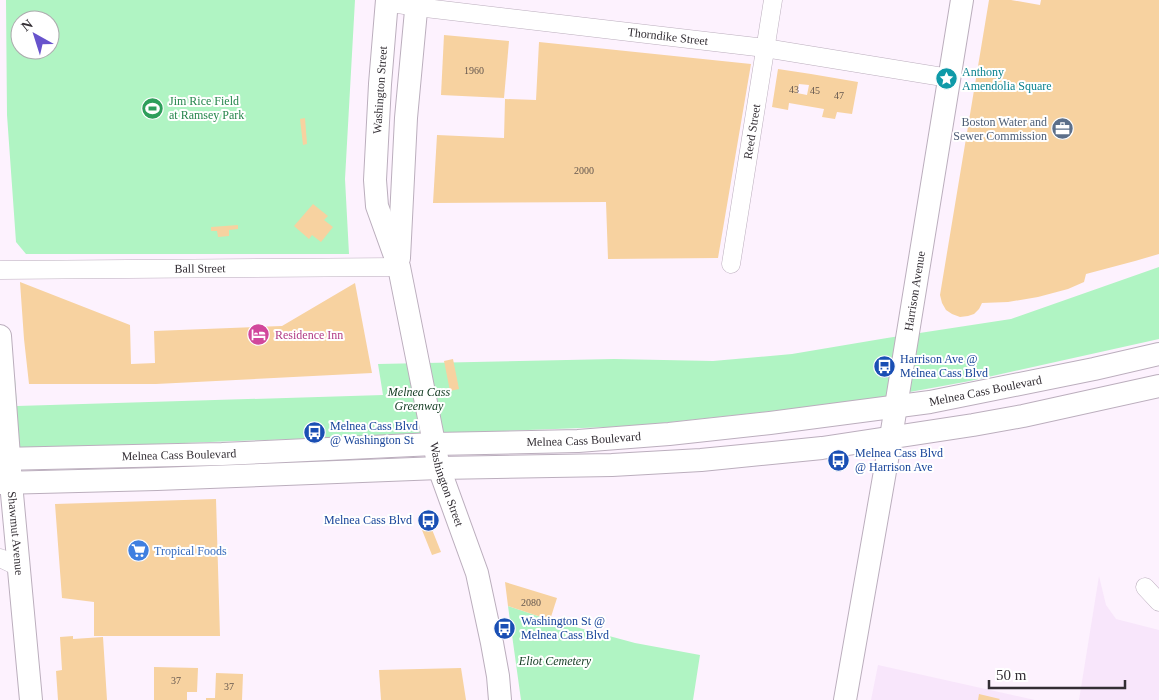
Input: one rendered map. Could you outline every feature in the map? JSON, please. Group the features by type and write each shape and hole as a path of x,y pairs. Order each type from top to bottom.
{"main road":[{"name":"Harrison Avenue","path":"845,700 891,437 962,0"},
{"name":"Washington Street","path":"386,1 375,180 378,206 399,267 439,468 477,573 498,676 500,700"},
{"name":"Washington Street","path":"399,267 406,118 417,4"},
{"name":"Shawmut Avenue","path":"0,336 9,562 31,700"},
{"name":"Melnea Cass Boulevard","path":"5,459 222,454 434,444 578,441 653,435 770,423 930,402 1159,354"},
{"name":"Melnea Cass Boulevard","path":"6,483 439,468 593,466 701,460 822,448 973,425 1159,386"}],"street":[{"name":"Reed Street","path":"731,264 773,0"},
{"name":"Thorndike Street","path":"386,1 765,48 949,78"},
{"name":"Ball Street","path":"0,270 399,267"},
{"path":"1145,587 1159,602"}],"shaded area":[{"path":"1099,576 1106,605 1116,619 1159,630 1159,700 1079,700"},
{"path":"878,665 1035,700 871,700"}],"green space":[{"name":"Jim Rice Field at Ramsey Park","path":"6,0 355,0 345,179 349,254 26,254 16,242 7,115"},
{"name":"Melnea Cass Greenway","path":"1159,267 1159,339 970,381 855,402 635,426 0,450 0,379 15,378 17,406 383,395 378,364 614,359 713,361 792,354 1011,319"},
{"name":"Eliot Cemetery","path":"508,606 550,620 635,643 700,655 693,700 521,700"}],"building":[{"name":"Boston Water and Sewer Commission","path":"989,0 1011,0 1040,5 1041,0 1159,0 1159,254 1086,274 1084,282 1068,289 1008,302 982,303 974,314 960,317 946,310 940,295"},
{"path":"444,35 509,41 504,98 441,95"},
{"path":"539,42 751,64 718,258 608,259 606,202 433,203 437,135 504,138 505,99 536,100"},
{"path":"778,69 858,82 852,114 837,112 835,119 822,117 824,109 789,103 788,110 772,107","holes":["799,84 809,85 807,95 797,93"]},
{"path":"305,118 307,144 303,145 300,119"},
{"path":"313,204 328,216 324,220 333,227 321,242 312,235 309,239 294,226"},
{"path":"238,225 238,229 229,230 229,236 218,237 217,231 211,231 211,227"},
{"name":"Residence Inn","path":"20,282 130,325 131,364 155,363 154,331 282,326 355,283 372,373 156,384 29,384"},
{"path":"453,359 459,389 450,391 444,361"},
{"name":"Tropical Foods","path":"216,499 220,636 94,636 94,602 62,598 55,504"},
{"path":"431,527 441,552 432,555 422,530"},
{"path":"505,582 557,598 550,620 508,606"},
{"path":"73,636 73,639 103,637 107,700 58,700 56,671 62,670 60,637"},
{"path":"154,667 198,668 197,692 187,692 187,700 154,700"},
{"path":"461,668 466,700 381,700 379,670"},
{"path":"216,673 243,674 242,700 206,700 206,698 215,698"},
{"path":"979,694 1000,699 978,700"}],"place":[{"name":"Anthony Amendolia Square","path":"946,79"},
{"name":"Jim Rice Field at Ramsey Park","path":"153,108"},
{"name":"Boston Water and Sewer Commission","path":"1063,129"},
{"name":"Residence Inn","path":"259,335"},
{"name":"Harrison Ave @ Melnea Cass Blvd","path":"884,366"},
{"name":"Melnea Cass Blvd @ Washington St","path":"314,433"},
{"name":"Melnea Cass Blvd @ Harrison Ave","path":"839,460"},
{"name":"Melnea Cass Blvd","path":"428,520"},
{"name":"Tropical Foods","path":"138,551"},
{"name":"Washington St @ Melnea Cass Blvd","path":"505,628"}]}
